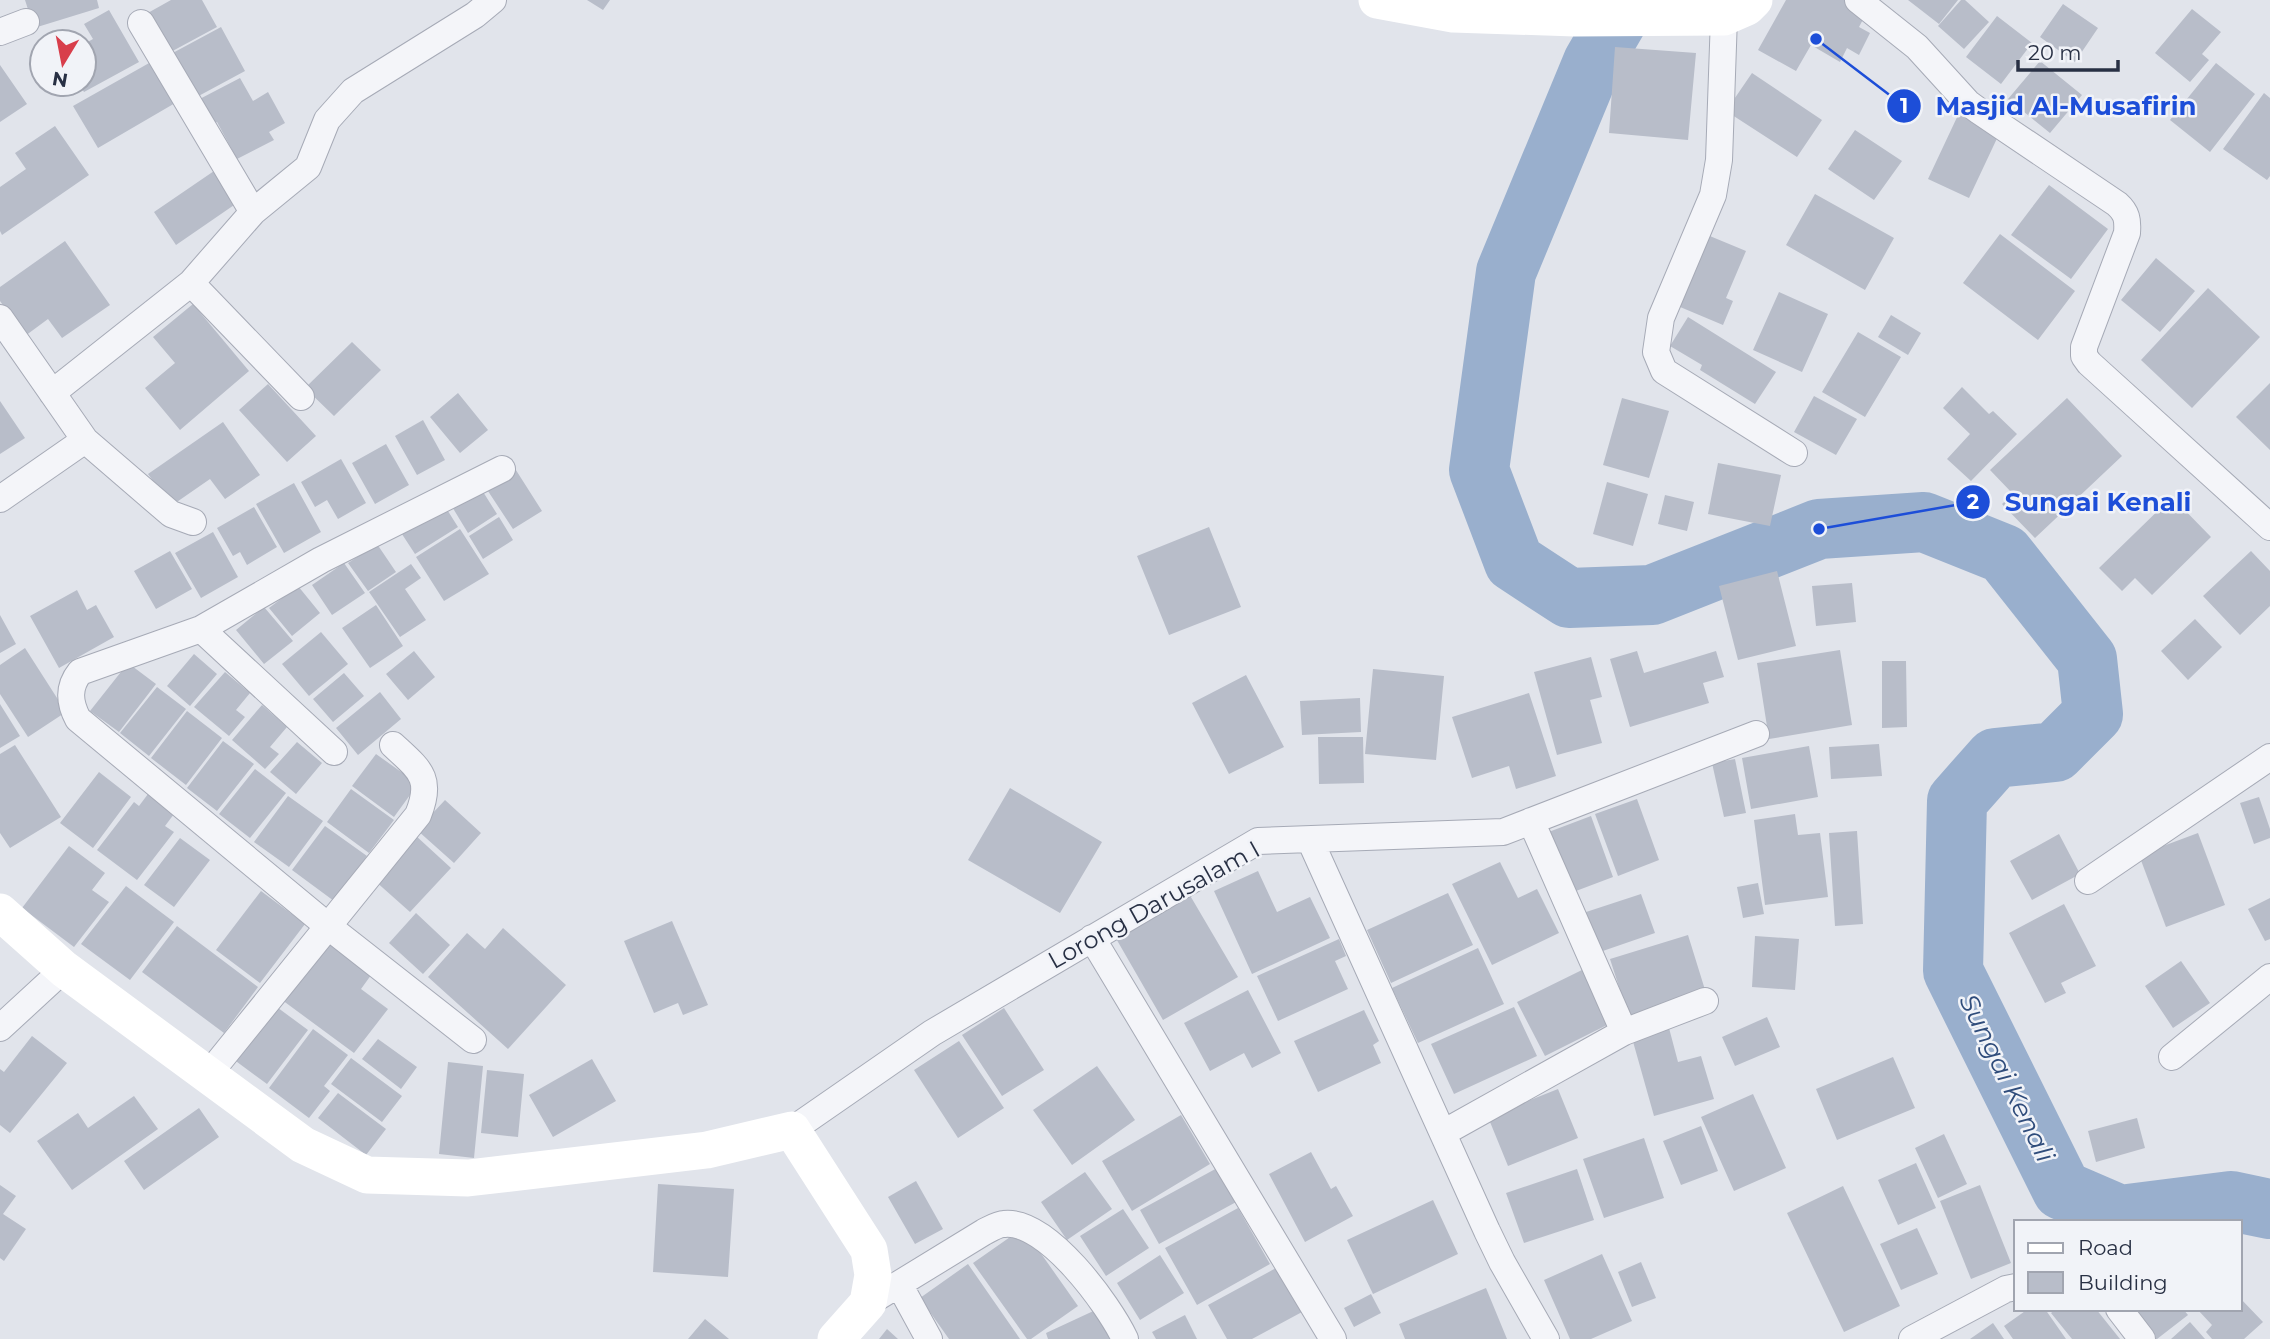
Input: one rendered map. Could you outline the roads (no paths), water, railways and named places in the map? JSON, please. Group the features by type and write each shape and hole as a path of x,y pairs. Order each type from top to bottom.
{"street":[{"path":"52,393 191,283 253,212 308,167 327,120 353,91 475,15 493,0"},
{"path":"1377,0 1453,14 1575,18 1728,11 1719,160 1713,195 1661,318 1656,352 1664,371 1794,453"},
{"path":"1858,0 1925,55 1968,103 2126,212 2127,233 2084,347 2084,356 2270,527"},
{"path":"0,32 26,22"},
{"path":"141,23 253,212"},
{"path":"191,283 301,397"},
{"path":"0,318 85,440 171,514 193,522"},
{"path":"0,499 85,440"},
{"path":"473,1040 329,927 78,719 71,705 73,681 80,672 201,629 321,560 502,469"},
{"path":"201,629 334,752"},
{"name":"Lorong Darusalam I","path":"792,1130 932,1032 1258,841 1503,832 1756,734"},
{"path":"208,1075 418,815 425,798 424,783 418,768 393,745"},
{"path":"2088,881 2270,757"},
{"path":"1531,821 1624,1032"},
{"path":"1310,840 1502,1262 1546,1339"},
{"path":"0,912 64,969 303,1145 367,1175 468,1178 707,1150 792,1130 869,1250 873,1275 868,1303"},
{"path":"1092,938 1333,1339"},
{"path":"0,1028 64,969"},
{"path":"2172,1057 2270,977"},
{"path":"1443,1133 1624,1032 1705,1001"},
{"path":"836,1339 868,1303 984,1232 1004,1223 1027,1228 1050,1243 1081,1273 1125,1339"},
{"path":"899,1284 929,1339"},
{"path":"1912,1339 2006,1289 2014,1287"},
{"path":"2121,1311 2142,1339"}],"waterway":[{"name":"Sungai Kenali","path":"1629,0 1593,62 1506,272 1479,470 1514,562 1569,598 1652,595 1819,529 1924,522 2004,554 2087,659 2093,714 2055,752 1995,758 1957,801 1953,971 2062,1190 2120,1215 2231,1201 2270,1209"}],"place":[{"name":"Masjid Al-Musafirin","path":"1816,39"},
{"name":"Sungai Kenali","path":"1819,529"}]}
